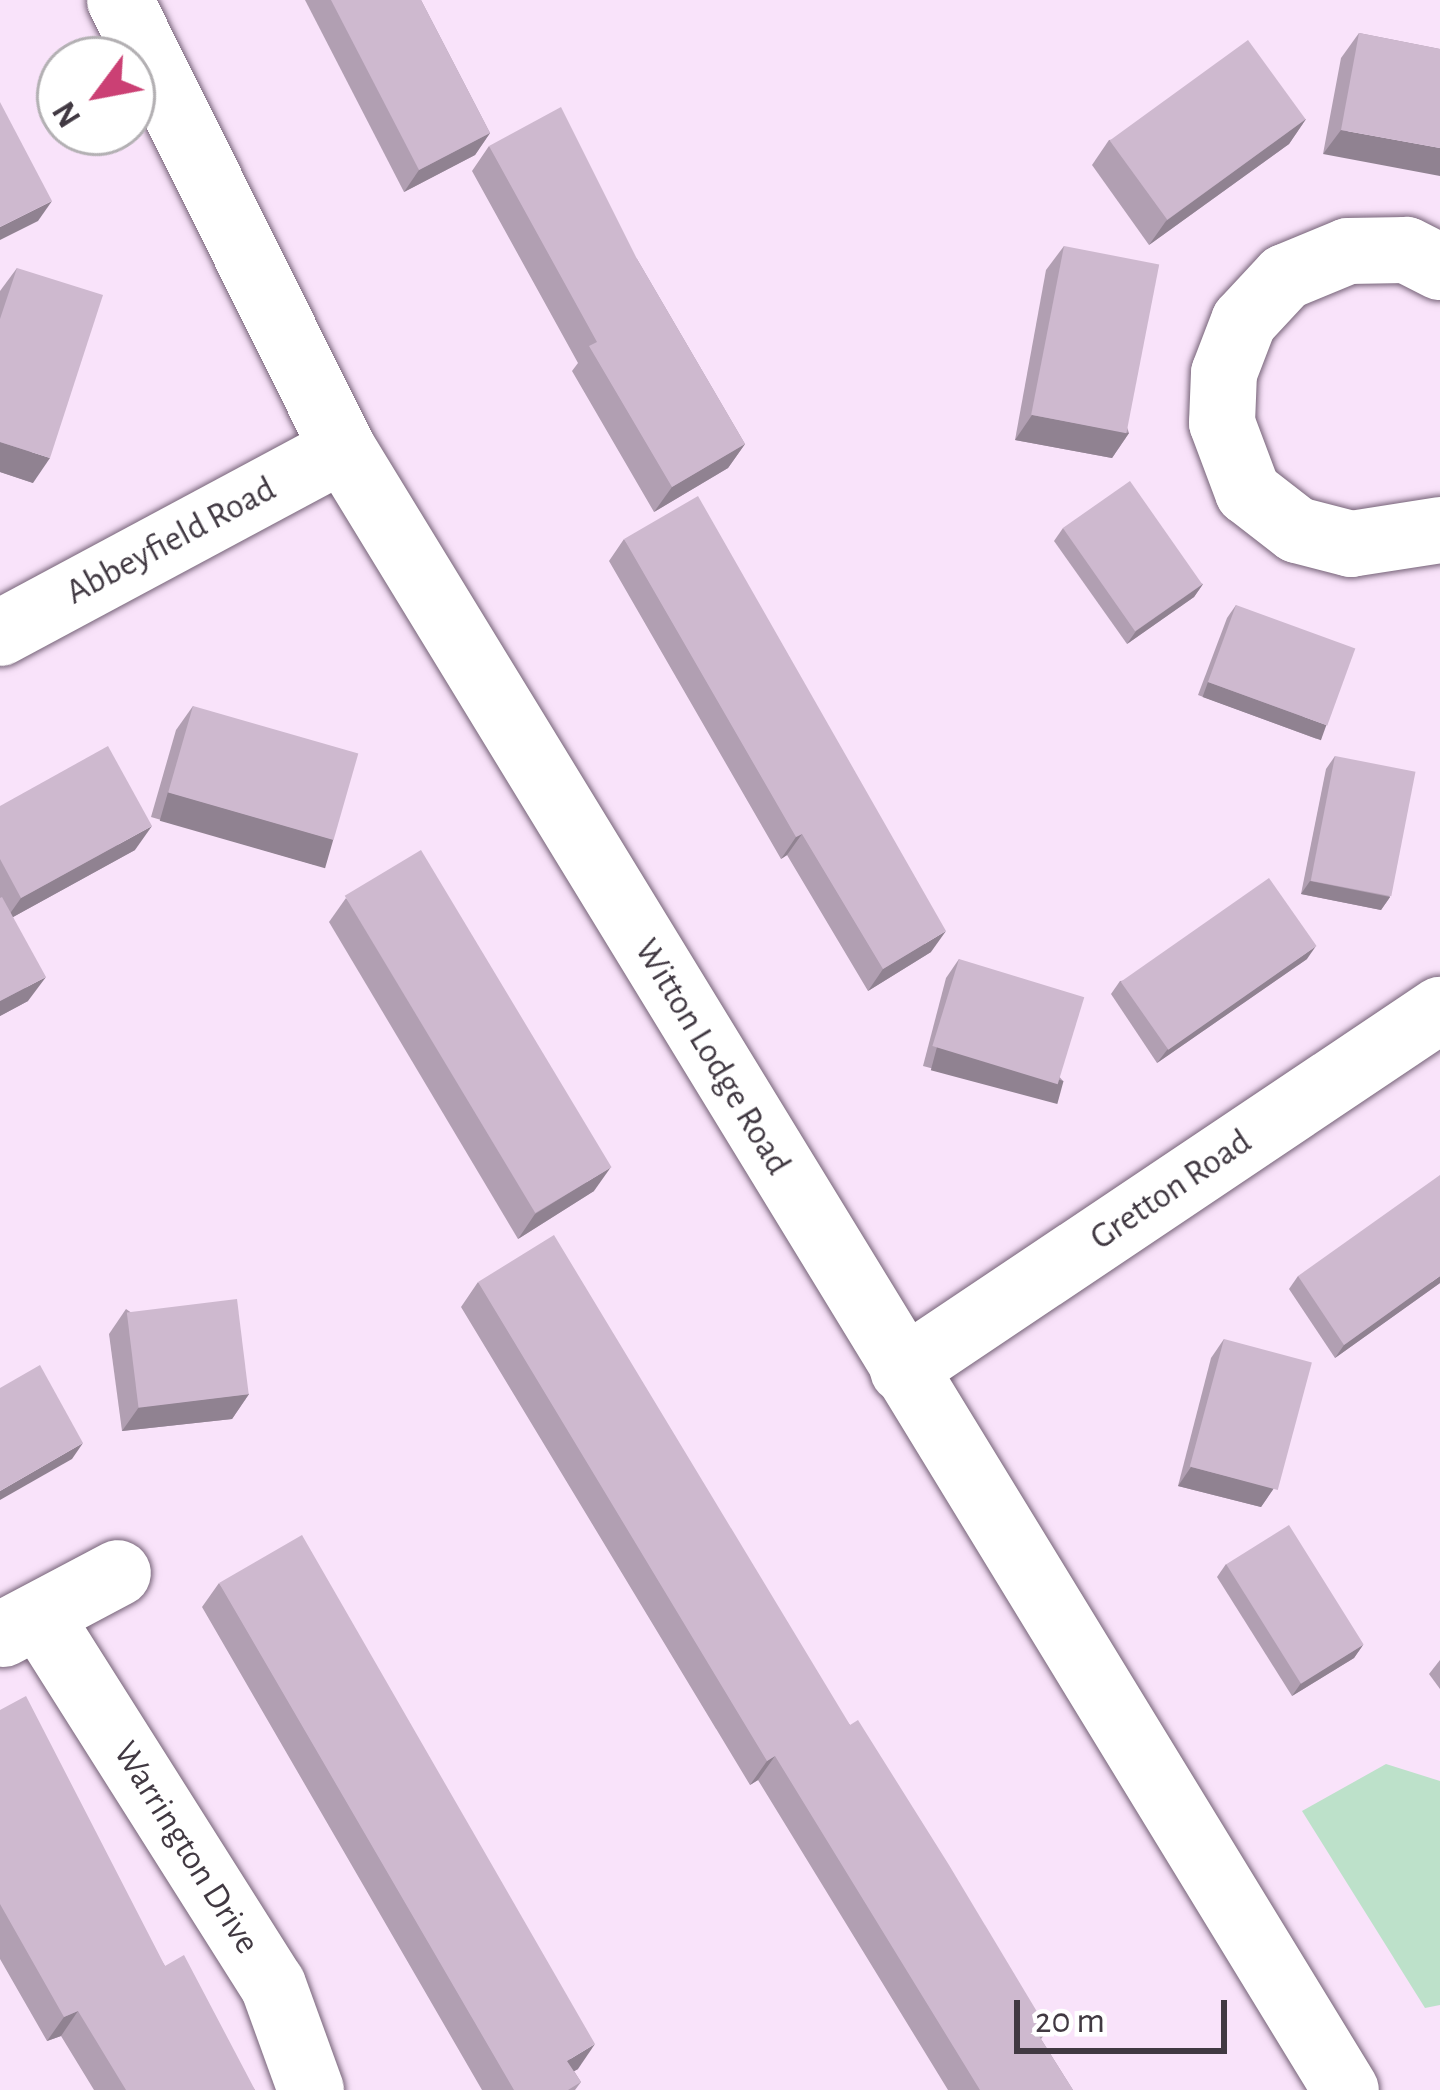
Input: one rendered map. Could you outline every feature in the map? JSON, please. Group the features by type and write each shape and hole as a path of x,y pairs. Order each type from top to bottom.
{"street":[{"name":"Witton Lodge Road","path":"120,0 343,449 1346,2090"},
{"path":"1440,267 1406,250 1348,251 1285,277 1244,321 1224,373 1222,423 1248,492 1297,530 1351,544 1440,530"},
{"name":"Abbeyfield Road","path":"0,633 343,449"},
{"name":"Gretton Road","path":"903,1370 1440,1010"},
{"name":"Warrington Drive","path":"118,1573 20,1626 273,1985 311,2090"}],"green space":[{"path":"1386,1764 1440,1781 1440,2005 1425,2008 1302,1811"}],"building":[{"path":"331,0 421,0 490,133 419,170"},
{"path":"1359,33 1440,49 1440,148 1341,130"},
{"path":"1248,40 1306,119 1167,220 1110,141"},
{"path":"0,102 52,201 0,227"},
{"path":"561,107 637,259 745,444 672,487 589,346 597,342 489,146"},
{"path":"1064,246 1159,265 1126,433 1031,415"},
{"path":"17,268 103,295 50,458 0,442 0,319"},
{"path":"1130,481 1202,584 1135,631 1063,528"},
{"path":"698,496 946,931 883,969 802,834 796,837 624,539"},
{"path":"1236,605 1355,648 1327,725 1208,682"},
{"path":"193,706 358,753 334,840 168,793"},
{"path":"108,746 152,826 21,898 0,859 0,806"},
{"path":"1335,756 1415,772 1391,896 1311,881"},
{"path":"421,850 612,1167 535,1213 345,896"},
{"path":"1269,878 1317,946 1168,1050 1121,982"},
{"path":"0,898 46,977 0,1001"},
{"path":"959,959 1084,997 1058,1084 932,1046"},
{"path":"1440,1175 1440,1276 1344,1345 1298,1276"},
{"path":"554,1235 850,1725 858,1720 949,1865 1048,2030 1039,2036 1073,2090 980,2090 775,1756 767,1761 478,1282"},
{"path":"237,1299 249,1394 139,1408 127,1313"},
{"path":"1224,1339 1312,1363 1278,1490 1190,1467"},
{"path":"40,1365 83,1443 0,1491 0,1388"},
{"path":"1289,1525 1364,1645 1301,1684 1226,1564"},
{"path":"302,1535 595,2044 567,2061 581,2082 568,2090 514,2090 219,1583"},
{"path":"26,1696 165,1966 184,1955 255,2090 126,2090 78,2011 64,2017 0,1904 0,1710"}]}
